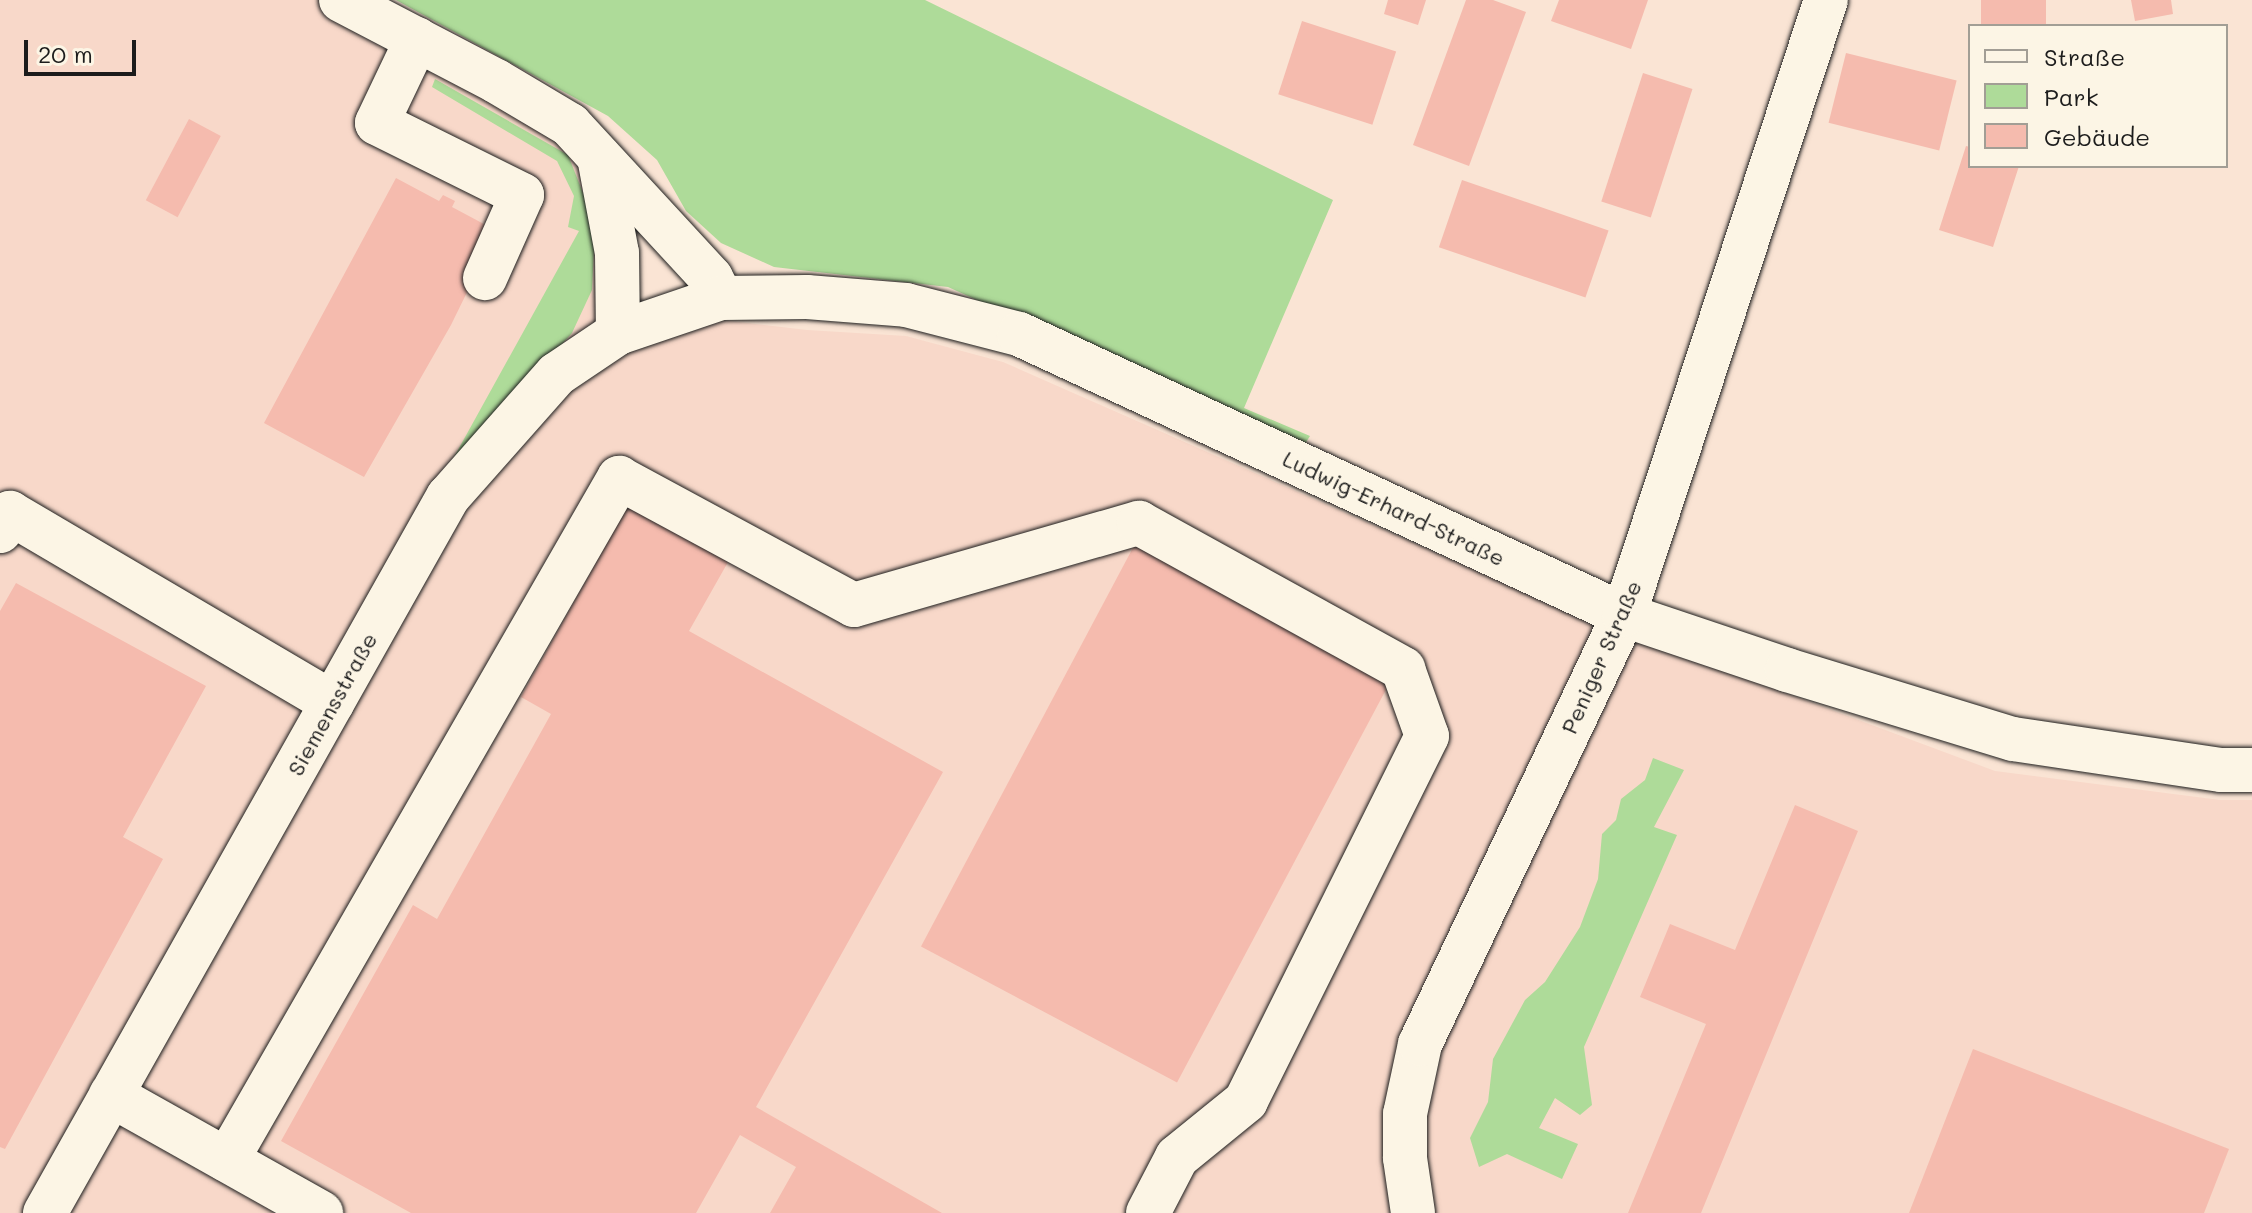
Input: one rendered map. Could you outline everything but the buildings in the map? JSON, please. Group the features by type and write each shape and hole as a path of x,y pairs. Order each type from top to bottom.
{"street":[{"path":"341,0 570,125 711,278 721,298"},
{"name":"Peniger Straße","path":"1413,1213 1405,1158 1405,1114 1420,1044 1624,615 1826,0"},
{"path":"417,39 377,123 522,195 485,278"},
{"path":"599,157 617,253 618,333"},
{"name":"Ludwig-Erhard-Straße","path":"721,298 807,297 906,305 1019,334 1624,615 1787,670 2013,739 2221,770 2252,770"},
{"name":"Siemensstraße","path":"45,1213 448,497 557,374 618,333 721,298"},
{"path":"227,1160 619,478 854,605 1139,523 1403,669 1427,736 1246,1101 1177,1157 1148,1213"},
{"path":"0,531 10,513 332,703"},
{"path":"111,1095 321,1213"}],"shaded area":[{"path":"0,0 341,0 599,157 604,306 807,330 906,336 1003,362 1577,615 1995,771 2220,800 2252,800 2252,1213 0,1213"}],"green space":[{"path":"396,0 925,0 1333,200 1244,408 1310,436 1303,447 948,287 774,267 721,243 686,211 657,160 608,116"},
{"path":"435,79 568,155 591,213 594,251 592,290 572,333 443,477 579,231 568,227 574,196 557,161 432,87"},
{"path":"1653,758 1684,770 1654,827 1677,835 1584,1047 1592,1105 1580,1115 1555,1098 1539,1128 1578,1144 1562,1179 1507,1154 1479,1167 1470,1138 1488,1102 1493,1059 1525,1000 1545,982 1580,927 1598,879 1602,834 1616,820 1621,799 1645,780"}]}
